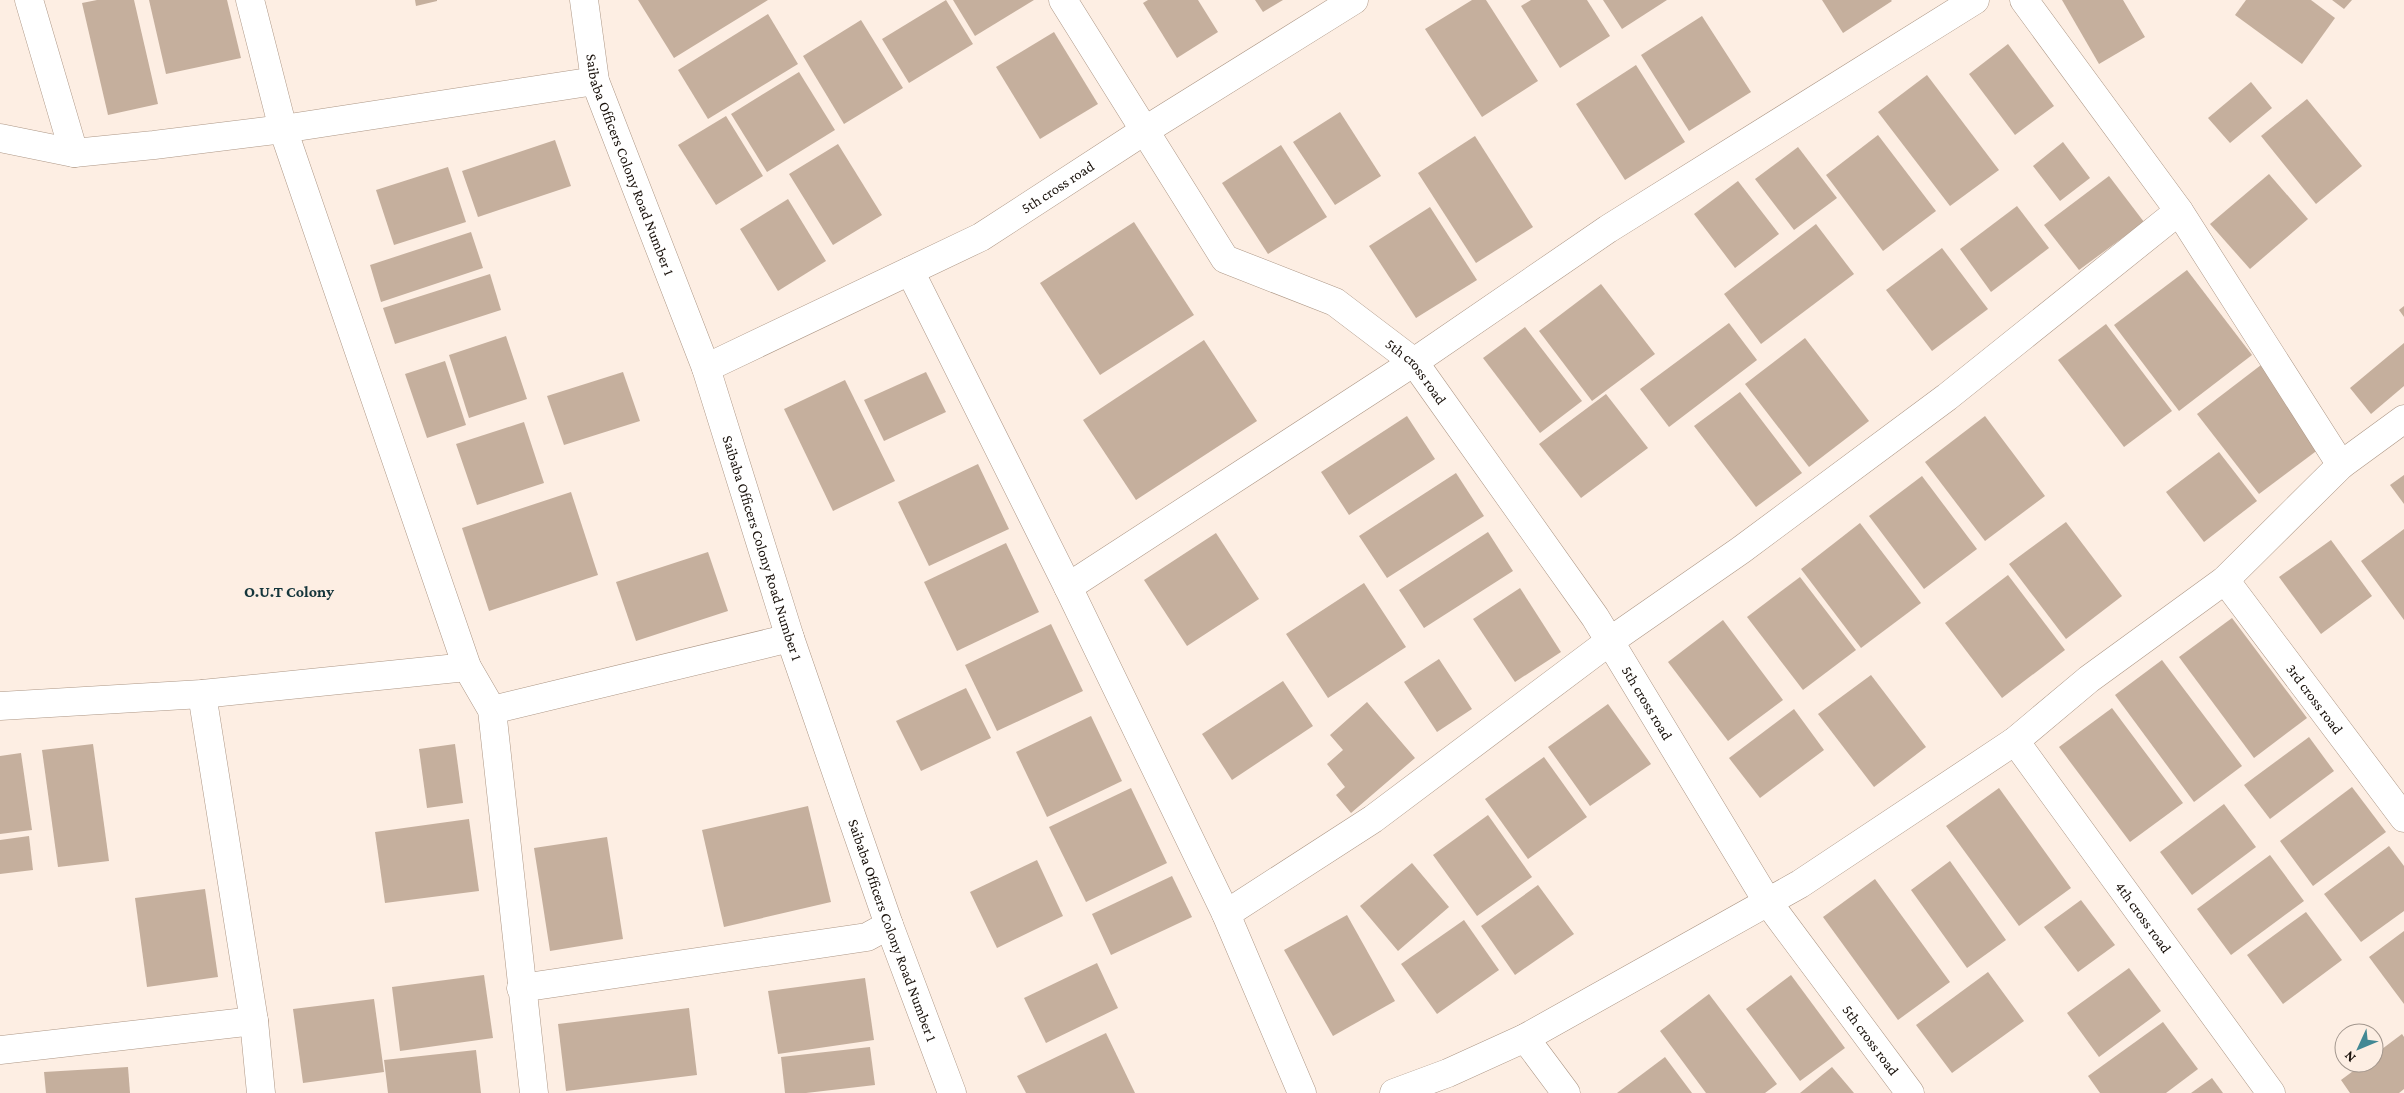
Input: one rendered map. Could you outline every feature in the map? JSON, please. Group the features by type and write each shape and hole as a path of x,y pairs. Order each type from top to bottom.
{"street":[{"path":"29,0 74,153"},
{"path":"250,0 283,129 467,667 492,710 534,1093"},
{"name":"Saibaba Officers Colony Road Number 1","path":"584,0 595,82 706,368 790,638 889,925 952,1093"},
{"path":"1063,0 1144,131 1354,0"},
{"path":"1068,588 1414,362 1608,229 1975,0"},
{"path":"2024,0 2179,211 2341,466"},
{"path":"0,138 74,153 283,129 595,82"},
{"name":"5th cross road","path":"706,368 980,236 1144,131 1225,258 1335,302 1414,362 1610,641 1767,901 1910,1093"},
{"path":"1226,914 1373,819 1610,641 1741,550 1947,397 2179,211"},
{"path":"910,271 1068,588 1226,914 1302,1093"},
{"path":"1394,1093 1448,1073 1525,1038 1800,884 2015,741 2089,679 2225,580 2341,466 2404,419"},
{"name":"3rd cross road","path":"2225,580 2404,818"},
{"path":"492,710 790,638"},
{"path":"0,706 202,694 467,667"},
{"path":"202,694 254,1021 261,1093"},
{"name":"4th cross road","path":"2015,741 2271,1093"},
{"path":"521,988 867,938 889,925"},
{"path":"0,1050 254,1021"},
{"path":"1525,1038 1566,1093"}],"building":[{"path":"97,0 134,0 158,104 108,115 82,3"},
{"path":"149,0 227,0 241,58 166,74"},
{"path":"415,0 437,0 437,1 416,6"},
{"path":"638,0 768,0 674,58"},
{"path":"946,0 973,44 909,83 882,39"},
{"path":"953,0 1034,0 975,36"},
{"path":"1148,0 1198,0 1218,32 1177,58 1143,3"},
{"path":"1255,0 1283,0 1263,12"},
{"path":"1472,0 1486,0 1538,81 1482,117 1425,29"},
{"path":"1531,0 1587,0 1610,36 1560,68 1521,6"},
{"path":"1603,0 1667,0 1622,29"},
{"path":"1822,0 1891,0 1892,1 1843,33"},
{"path":"2062,0 2123,0 2145,37 2099,64"},
{"path":"2246,0 2311,0 2335,18 2302,64 2235,15"},
{"path":"2332,0 2352,0 2344,9"},
{"path":"768,14 798,64 708,119 678,70"},
{"path":"1702,16 1751,92 1689,131 1641,55"},
{"path":"861,20 903,88 844,124 803,56"},
{"path":"1054,32 1098,104 1040,139 996,67"},
{"path":"2008,44 2054,106 2015,135 1969,74"},
{"path":"1636,65 1685,142 1625,180 1576,104"},
{"path":"799,72 835,130 767,172 731,114"},
{"path":"1927,75 1999,170 1950,206 1878,112"},
{"path":"2251,82 2272,108 2230,143 2208,118"},
{"path":"2307,99 2362,166 2316,204 2261,136"},
{"path":"1340,112 1381,176 1335,205 1293,142"},
{"path":"726,116 763,176 716,205 678,145"},
{"path":"1878,135 1936,211 1883,251 1826,175"},
{"path":"1475,136 1533,227 1476,263 1418,173"},
{"path":"555,140 571,186 478,217 462,171"},
{"path":"2063,142 2090,178 2060,201 2033,166"},
{"path":"838,144 882,215 833,245 789,174"},
{"path":"1281,145 1327,217 1268,254 1222,183"},
{"path":"1798,147 1837,198 1794,230 1755,179"},
{"path":"448,167 466,222 394,245 376,190"},
{"path":"2269,174 2308,219 2250,269 2210,224"},
{"path":"2109,176 2144,222 2079,270 2044,225"},
{"path":"1738,181 1779,234 1735,268 1694,214"},
{"path":"788,199 826,261 778,291 740,229"},
{"path":"2017,206 2049,248 1991,292 1960,249"},
{"path":"1430,207 1477,280 1416,318 1369,246"},
{"path":"1134,222 1194,315 1100,375 1040,283"},
{"path":"1816,224 1854,274 1761,344 1724,294"},
{"path":"471,232 483,268 381,302 370,265"},
{"path":"1942,248 1988,309 1932,351 1886,290"},
{"path":"2187,270 2252,355 2179,411 2114,325"},
{"path":"490,274 501,310 395,344 383,308"},
{"path":"1601,284 1655,354 1592,401 1539,331"},
{"path":"2404,306 2404,317 2399,310"},
{"path":"1729,323 1757,360 1669,427 1640,389"},
{"path":"2106,324 2172,411 2124,447 2058,360"},
{"path":"1525,327 1582,401 1540,433 1483,358"},
{"path":"506,336 527,399 469,418 449,355"},
{"path":"1805,338 1869,421 1809,467 1745,384"},
{"path":"1204,340 1257,421 1136,500 1083,420"},
{"path":"2404,343 2404,386 2371,414 2350,388"},
{"path":"445,361 466,425 427,438 405,374"},
{"path":"2261,365 2323,446 2259,494 2197,414"},
{"path":"623,372 640,421 564,445 547,396"},
{"path":"926,372 946,412 884,441 864,400"},
{"path":"845,380 895,481 833,511 784,409"},
{"path":"1740,392 1802,473 1756,507 1694,426"},
{"path":"1606,394 1648,448 1581,498 1539,444"},
{"path":"1407,416 1435,459 1349,515 1321,472"},
{"path":"1985,416 2045,496 1985,541 1925,462"},
{"path":"524,422 544,483 477,505 456,444"},
{"path":"2219,452 2257,501 2204,542 2166,492"},
{"path":"978,464 1009,529 929,566 898,502"},
{"path":"1456,473 1484,516 1387,578 1359,536"},
{"path":"2404,475 2404,504 2390,485"},
{"path":"1922,476 1977,549 1924,589 1869,516"},
{"path":"571,492 598,575 489,611 462,528"},
{"path":"2066,522 2122,596 2066,639 2009,564"},
{"path":"1860,523 1921,603 1861,648 1801,569"},
{"path":"2404,529 2404,620 2361,561"},
{"path":"1488,532 1513,571 1424,628 1399,590"},
{"path":"1216,533 1259,599 1187,646 1144,580"},
{"path":"2331,540 2372,596 2321,634 2279,577"},
{"path":"1006,543 1039,612 957,651 924,582"},
{"path":"708,552 728,611 636,641 616,582"},
{"path":"2008,575 2065,650 2002,698 1945,623"},
{"path":"1800,577 1856,650 1803,690 1747,617"},
{"path":"1364,583 1406,647 1328,698 1286,634"},
{"path":"1520,588 1561,652 1515,682 1473,619"},
{"path":"2232,618 2307,718 2254,758 2179,657"},
{"path":"1723,620 1783,700 1728,741 1668,662"},
{"path":"1051,624 1083,691 997,731 965,665"},
{"path":"1439,659 1472,709 1437,732 1404,682"},
{"path":"2162,660 2242,766 2194,802 2115,695"},
{"path":"1871,675 1926,747 1874,787 1818,714"},
{"path":"1283,681 1313,726 1232,780 1202,734"},
{"path":"966,688 991,738 921,771 896,721"},
{"path":"1367,702 1415,758 1351,813 1336,795 1345,787 1327,764 1343,750 1330,735"},
{"path":"1608,704 1651,764 1590,806 1548,747"},
{"path":"2112,708 2183,803 2130,842 2059,747"},
{"path":"1794,709 1824,750 1760,798 1729,758"},
{"path":"1091,716 1122,781 1047,817 1016,752"},
{"path":"2309,737 2334,771 2270,819 2244,785"},
{"path":"93,744 109,861 58,867 42,750"},
{"path":"455,744 463,803 427,808 419,749"},
{"path":"21,753 32,830 0,834 0,756"},
{"path":"1544,757 1587,817 1528,859 1485,799"},
{"path":"2352,787 2386,832 2313,886 2280,841"},
{"path":"1131,788 1167,863 1086,902 1049,827"},
{"path":"1999,788 2071,888 2019,926 1946,826"},
{"path":"2224,804 2256,847 2192,895 2160,852"},
{"path":"808,806 831,902 724,927 702,830"},
{"path":"1488,815 1532,877 1477,916 1433,855"},
{"path":"469,819 479,891 385,903 375,832"},
{"path":"29,836 33,870 0,874 0,840"},
{"path":"607,837 623,939 550,951 534,848"},
{"path":"2389,846 2404,866 2404,911 2361,942 2324,894"},
{"path":"2270,855 2304,901 2231,955 2197,909"},
{"path":"1037,860 1063,916 997,948 970,892"},
{"path":"1950,861 2006,940 1967,968 1911,890"},
{"path":"1412,863 1449,907 1398,951 1360,906"},
{"path":"1172,876 1192,917 1111,955 1092,914"},
{"path":"1875,879 1950,982 1898,1020 1823,917"},
{"path":"1538,885 1574,934 1515,975 1481,926"},
{"path":"205,889 218,977 147,987 135,898"},
{"path":"2081,900 2115,945 2078,972 2044,927"},
{"path":"2306,912 2342,960 2283,1004 2247,955"},
{"path":"1347,915 1395,1001 1333,1036 1284,950"},
{"path":"1464,920 1499,970 1437,1014 1401,964"},
{"path":"2404,931 2404,1004 2369,957"},
{"path":"1097,963 1118,1008 1046,1043 1024,998"},
{"path":"2129,968 2161,1011 2099,1057 2067,1013"},
{"path":"1988,972 2024,1021 1952,1073 1916,1025"},
{"path":"484,975 493,1038 400,1051 392,987"},
{"path":"1791,975 1845,1048 1800,1081 1746,1009"},
{"path":"865,978 874,1040 778,1054 768,991"},
{"path":"1709,994 1777,1084 1765,1093 1706,1093 1660,1031"},
{"path":"374,999 384,1072 303,1083 293,1009"},
{"path":"689,1008 697,1075 566,1091 558,1024"},
{"path":"2163,1022 2198,1069 2166,1093 2100,1093 2088,1076"},
{"path":"1106,1033 1135,1093 1026,1093 1017,1076"},
{"path":"2402,1034 2404,1037 2404,1089 2399,1093 2350,1093 2341,1080 2350,1073 2384,1073 2384,1048"},
{"path":"870,1047 875,1085 806,1093 785,1093 781,1057"},
{"path":"476,1050 481,1093 388,1093 384,1060"},
{"path":"1665,1057 1692,1093 1617,1093"},
{"path":"128,1067 130,1093 46,1093 44,1072"},
{"path":"1832,1067 1854,1093 1800,1093"},
{"path":"2212,1078 2223,1093 2191,1093"}],"district":[{"name":"O.U.T Colony","path":"289,591"}]}
